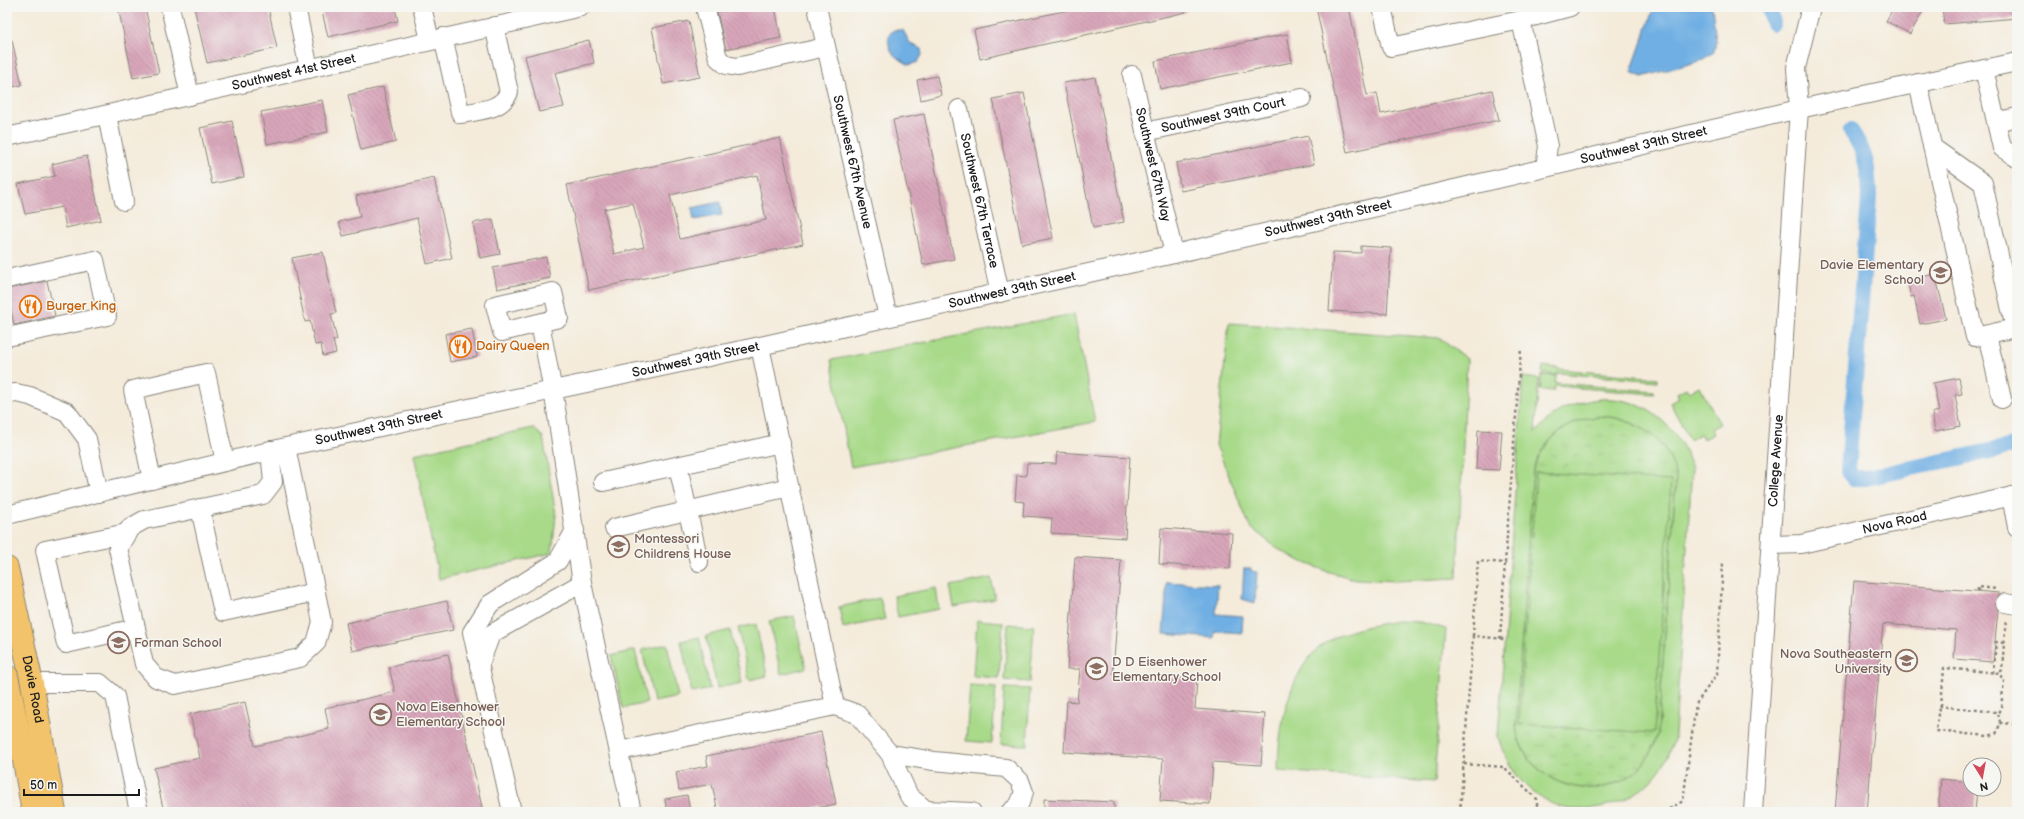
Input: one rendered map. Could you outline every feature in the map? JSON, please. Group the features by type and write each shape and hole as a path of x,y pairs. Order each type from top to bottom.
{"main road":[{"name":"Davie Road","path":"7,568 32,683 23,738 55,812"},
{"name":"Davie Road","path":"7,676 23,738 33,812"}],"street":[{"path":"170,7 190,96"},
{"path":"296,7 309,69"},
{"path":"422,7 436,39 461,114 498,107 506,100 509,92 494,26"},
{"name":"Southwest 41st Street","path":"7,137 580,7"},
{"path":"705,7 718,58 726,65 737,67 826,47"},
{"name":"Southwest 67th Avenue","path":"816,7 888,317"},
{"path":"1382,7 1391,47 1521,20 1570,7"},
{"name":"College Avenue","path":"1753,812 1799,109 1796,68 1811,7"},
{"path":"1521,20 1548,146 1545,168"},
{"name":"Southwest 39th Street","path":"7,515 278,448 552,391 1000,293 1799,109 2017,62"},
{"path":"1984,69 2002,148 2017,158"},
{"name":"Southwest 67th Way","path":"1132,75 1174,254"},
{"path":"1918,83 1932,147 1975,337 2015,328 1982,183 1932,147"},
{"name":"Southwest 39th Court","path":"1145,132 1302,98"},
{"name":"Southwest 67th Terrace","path":"959,109 1000,293"},
{"path":"106,115 124,201"},
{"path":"1996,122 2017,117"},
{"path":"7,279 95,260 108,316 7,337"},
{"path":"540,323 575,530 582,583 632,812"},
{"path":"1987,335 2002,399"},
{"path":"760,346 835,706"},
{"path":"152,480 133,390 206,373 225,462"},
{"path":"7,394 16,392 30,396 67,412 87,439 99,493"},
{"path":"603,482 780,443"},
{"path":"278,448 316,592 322,622 316,643 300,658 175,685 156,678 144,664 118,548 130,528 144,520 263,494 273,482 273,465 278,448"},
{"path":"678,466 698,562"},
{"path":"614,528 789,487"},
{"path":"2014,495 2017,527"},
{"name":"Nova Road","path":"1771,545 1801,544 2014,495"},
{"path":"200,508 223,612 316,592"},
{"path":"512,812 472,632 490,604 558,561 575,530"},
{"path":"127,533 45,550 66,644 136,628"},
{"path":"479,666 491,634 582,583"},
{"path":"32,683 100,683 115,696 140,812"},
{"path":"619,751 835,706 857,714 890,754 909,796 926,810 972,812"},
{"path":"890,754 1006,768 1020,781 1024,792 1019,805 1010,812"}],"path":[{"path":"1500,639 1521,348"},
{"path":"1460,812 1478,560 1505,563"},
{"path":"1664,812 1683,801 1696,704 1717,674 1723,562"},
{"path":"1999,673 2002,670 2009,608"},
{"path":"1473,636 1504,639"},
{"path":"1994,673 1996,642 2004,643"},
{"path":"1944,668 1999,673 2004,681 2001,707 1998,714 2000,723 1996,734 1993,736 1936,731 1939,706 1941,706 1944,668"},
{"path":"1941,706 1991,710 1998,714"},
{"path":"2000,723 2017,724"},
{"path":"1464,764 1504,767 1537,799 1537,812"}],"green space":[{"path":"1074,314 1095,422 851,467 831,360"},
{"path":"1229,323 1439,338 1467,359 1457,578 1396,581 1355,579 1326,571 1300,561 1278,549 1250,527 1216,445"},
{"path":"1543,366 1558,369 1658,378 1658,381 1557,373 1557,375 1542,373"},
{"path":"1541,375 1556,376 1555,383 1654,391 1654,394 1555,386 1554,391 1540,390"},
{"path":"1523,377 1539,379 1535,433 1552,416 1566,408 1599,399 1617,400 1634,404 1650,411 1675,435 1685,450 1692,468 1675,735 1671,750 1656,775 1635,794 1608,805 1579,809 1565,808 1553,804 1541,798 1531,790 1514,771 1507,760 1498,736","holes":["1605,416 1642,428 1661,444 1668,455 1676,480 1658,734 1652,749 1643,764 1627,778 1608,786 1588,788 1568,785 1549,777 1533,764 1522,747 1516,726 1533,470 1545,447 1552,438 1569,425 1580,421"]},
{"path":"1699,386 1720,424 1711,429 1713,434 1703,439 1700,434 1690,440 1670,403 1679,398 1677,393 1686,388 1689,392"},
{"path":"1605,416 1631,423 1642,428 1661,444 1673,467 1676,480 1658,734 1652,749 1643,764 1627,778 1608,786 1588,788 1568,785 1549,777 1534,764 1522,747 1516,726 1533,470 1545,447 1560,431 1569,425 1580,421"},
{"path":"533,428 543,437 556,515 552,553 439,579 414,454"},
{"path":"1536,472 1671,481 1654,733 1519,724"},
{"path":"991,578 995,599 954,607 950,586"},
{"path":"936,588 939,609 898,617 894,596"},
{"path":"880,598 885,619 843,628 839,607"},
{"path":"794,616 806,668 781,674 769,621"},
{"path":"977,620 1003,622 999,678 973,676"},
{"path":"1398,621 1421,622 1446,629 1434,782 1278,771 1280,737 1288,701 1302,668 1312,654 1325,643 1342,634 1369,626"},
{"path":"756,624 767,676 749,680 738,628"},
{"path":"1008,624 1034,626 1030,682 1004,680"},
{"path":"730,630 742,683 717,688 706,636"},
{"path":"699,637 710,689 692,693 681,641"},
{"path":"667,644 678,697 654,702 642,650"},
{"path":"635,650 647,703 623,708 611,656"},
{"path":"970,685 996,687 992,743 966,741"},
{"path":"1004,688 1030,689 1027,745 1001,744"}],"water":[{"path":"1654,7 1712,7 1716,41 1714,52 1700,61 1642,77 1631,72"},
{"path":"894,30 903,30 910,43 921,49 922,55 918,62 909,65 895,56 888,42 889,35"},
{"path":"720,202 722,215 694,220 692,208"},
{"path":"1244,568 1251,568 1251,571 1257,572 1255,603 1242,599"},
{"path":"1167,582 1218,585 1216,614 1243,616 1242,633 1215,631 1214,638 1163,634"}],"building":[{"path":"118,7 145,7 159,73 133,78"},
{"path":"194,7 268,7 277,48 207,63"},
{"path":"321,7 395,7 398,21 328,37"},
{"path":"742,7 775,7 781,38 726,49 717,12"},
{"path":"1083,7 1185,7 1186,12 980,59 974,30"},
{"path":"1316,7 1349,7 1367,95 1377,93 1381,114 1492,90 1499,120 1347,152"},
{"path":"1894,7 1925,7 1910,34 1886,21"},
{"path":"1942,7 2017,7 2017,18 1944,24"},
{"path":"689,21 700,77 663,84 652,28"},
{"path":"1287,34 1292,62 1160,89 1155,61"},
{"path":"7,40 12,40 22,85 7,88"},
{"path":"589,40 594,63 555,73 564,107 539,112 525,56"},
{"path":"937,76 941,95 921,100 917,80"},
{"path":"1095,77 1124,222 1093,228 1064,83"},
{"path":"383,87 396,142 361,150 348,95"},
{"path":"1024,93 1053,238 1022,244 993,99"},
{"path":"322,100 328,132 267,144 261,112"},
{"path":"924,114 954,259 923,265 893,120"},
{"path":"232,121 244,177 212,184 200,128"},
{"path":"1308,136 1314,164 1181,191 1176,163"},
{"path":"780,138 803,244 589,290 567,185","holes":["757,175 766,220 680,239 670,195","633,203 644,247 614,254 604,209"]},
{"path":"87,156 101,220 66,228 62,207 25,214 18,184 55,176 52,164"},
{"path":"434,178 452,258 427,264 417,218 343,236 339,222 360,217 356,196"},
{"path":"493,219 500,254 480,258 473,223"},
{"path":"1361,246 1391,248 1387,314 1329,311 1333,252 1361,253"},
{"path":"323,252 336,313 331,314 337,340 333,340 336,353 323,356 321,344 315,345 310,321 305,322 292,258"},
{"path":"546,257 550,278 497,289 493,268"},
{"path":"1935,274 1946,319 1920,324 1914,296 1911,297 1907,280"},
{"name":"Burger King","path":"47,281 55,316 14,325 7,289"},
{"name":"Dairy Queen","path":"472,329 477,357 450,362 445,334"},
{"path":"1959,378 1962,394 1955,395 1961,426 1935,431 1932,413 1939,411 1933,383"},
{"path":"1478,430 1502,431 1499,470 1476,469"},
{"path":"1057,452 1130,457 1125,538 1051,533 1052,518 1023,516 1024,502 1015,501 1017,475 1026,476 1027,463 1056,464"},
{"path":"1161,528 1232,533 1230,569 1159,564"},
{"path":"1075,557 1121,560 1113,674 1197,679 1195,709 1265,714 1261,765 1213,762 1210,804 1160,801 1163,759 1064,752 1067,701 1077,702 1080,669 1067,669"},
{"path":"1854,581 1999,593 1995,602 1998,610 1993,662 1954,659 1956,630 1883,624 1867,812 1835,812"},
{"path":"447,601 453,630 352,651 346,623"},
{"path":"448,654 483,812 164,812 154,768 200,758 190,714 245,702 255,746 329,729 325,708 395,692 389,667"},
{"path":"821,732 836,804 797,812 718,812 712,784 679,790 676,772 708,766 706,756"},
{"path":"1941,779 1962,781 1962,797 1976,797 1975,812 1938,812"},
{"path":"687,795 690,812 667,812 665,799"},
{"path":"1044,799 1114,802 1114,812 1044,812"}],"waterway":[{"path":"1769,7 1773,23"},
{"path":"1851,131 1861,148 1866,163 1869,198 1848,470 1853,478 1866,478 2017,445"}],"place":[{"name":"Davie Elementary School","path":"1940,272"},
{"name":"Burger King","path":"31,306"},
{"name":"Dairy Queen","path":"461,346"},
{"name":"Montessori Childrens House","path":"618,546"},
{"name":"Forman School","path":"118,643"},
{"name":"Nova Southeastern University","path":"1907,661"},
{"name":"D D Eisenhower Elementary School","path":"1097,669"},
{"name":"Nova Eisenhower Elementary School","path":"380,714"}]}
